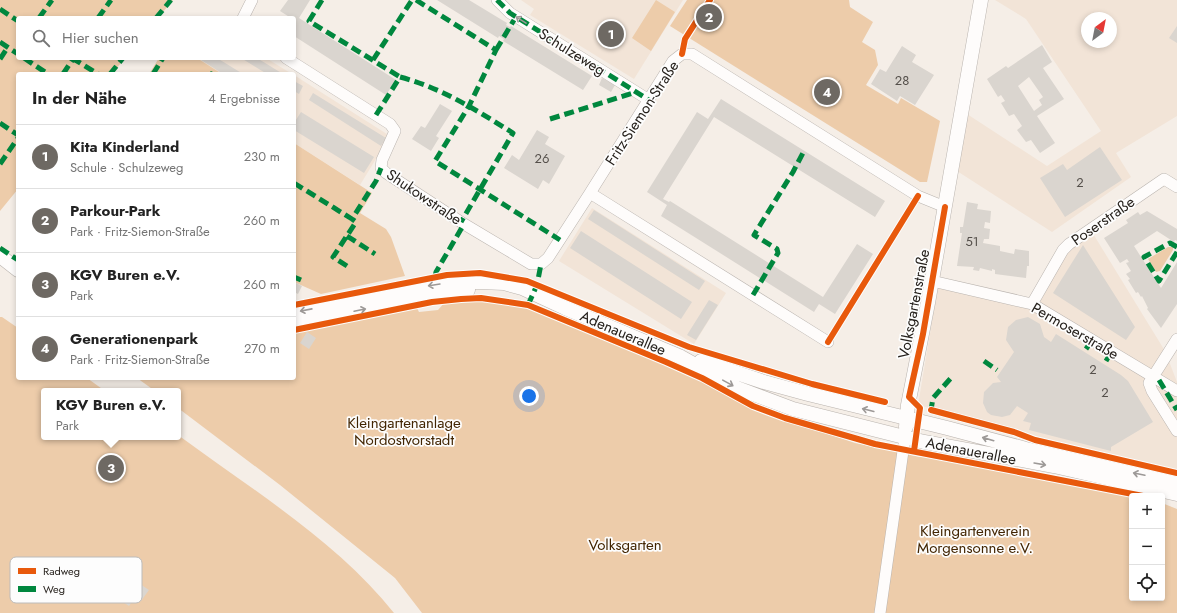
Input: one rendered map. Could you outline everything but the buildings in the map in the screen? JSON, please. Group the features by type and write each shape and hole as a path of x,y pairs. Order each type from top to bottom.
{"main road":[{"name":"Volksgartenstraße","path":"906,437 906,418 932,281 981,0"},
{"path":"0,256 16,268"},
{"name":"Adenauerallee","path":"296,313 430,285 467,281 504,283 522,288 565,308 681,357 738,388 793,409 906,437 988,455 1054,466 1177,494"},
{"name":"Adenauerallee","path":"296,323 463,290 500,291 565,308"},
{"name":"Adenauerallee","path":"681,357 707,362 771,384 1026,449 1177,484"}],"street":[{"path":"244,16 252,0"},
{"name":"Schulzeweg","path":"497,0 510,13 649,100"},
{"name":"Fritz-Siemon-Straße","path":"590,193 673,61 682,54 692,54 918,196 945,207"},
{"name":"Shukowstraße","path":"289,60 390,124 395,131 382,160 382,168 386,173 461,222 531,264 541,264 548,258 590,193"},
{"name":"Poserstraße","path":"1032,304 1063,250 1069,244 1164,179 1176,187"},
{"path":"590,193 828,342"},
{"name":"Permoserstraße","path":"932,281 1032,304 1153,376"},
{"path":"1177,339 1149,383 1152,391 1177,431"},
{"path":"1153,376 1177,391"},
{"name":"Volksgartenstraße","path":"880,613 906,437"}],"shaded area":[{"path":"521,0 683,0 634,79 530,15 534,9"},
{"path":"995,0 1177,0 1177,116 1116,153 1131,177 1052,232 957,171 967,114 1047,166 1101,131 1026,19"},
{"path":"198,60 269,60 289,72 217,72"},
{"path":"296,76 390,136 360,185 296,144"},
{"path":"592,208 726,293 694,344 559,261"},
{"path":"1092,232 1165,351 1177,382 1177,471 1041,438 918,405 939,280 1036,303 1068,249"}],"green space":[{"path":"0,0 173,0 160,16 16,16 16,60 123,60 114,72 16,72 16,191 0,211"},
{"path":"656,0 675,12 651,51 632,38"},
{"path":"687,0 849,0 850,7 873,22 862,42 875,50 878,65 866,85 898,104 901,98 940,121 927,182 920,182 670,26"},
{"path":"158,60 200,60 219,72 150,72"},
{"path":"296,144 372,193 360,213 386,229 391,237 405,276 321,294 296,283"},
{"path":"1168,247 1173,247 1173,250 1160,271 1156,272 1148,259"},
{"path":"462,300 481,300 528,307 671,366 701,380 751,408 855,443 920,457 922,453 991,469 1129,495 1129,601 1165,601 1165,504 1177,509 1177,613 422,613 395,578 280,485 181,410 181,388 151,388 140,380 296,380 296,332 417,308 419,312 438,310 445,302"},
{"path":"0,317 2,317 16,327 16,380 90,380 101,388 41,388 41,440 181,440 181,437 264,496 320,540 372,587 394,613 0,613"}],"marked path":[{"path":"40,16 52,0"},
{"path":"99,16 111,0"},
{"path":"158,16 171,0"},
{"path":"322,0 309,21 400,77"},
{"path":"373,60 412,0"},
{"path":"416,0 496,50 469,106 435,161 560,240"},
{"path":"497,0 510,13 649,100"},
{"path":"0,9 16,20"},
{"path":"496,50 514,20"},
{"path":"0,42 16,53"},
{"path":"0,59 8,47"},
{"path":"27,60 45,72"},
{"path":"64,72 72,60"},
{"path":"75,60 95,72"},
{"path":"112,72 121,60"},
{"path":"154,72 162,60"},
{"path":"376,115 400,77 444,93 513,133 461,222"},
{"path":"550,119 636,92"},
{"path":"0,123 16,134"},
{"path":"0,164 16,141"},
{"path":"753,295 778,253 777,249 754,235 793,172 804,151"},
{"path":"296,184 352,219 376,181 381,168"},
{"path":"347,266 333,257 356,222 352,219"},
{"path":"435,276 464,224"},
{"path":"347,236 375,254"},
{"path":"1177,247 1170,243 1144,257 1159,281 1177,252"},
{"path":"0,248 16,259"},
{"path":"528,305 537,285 541,264"},
{"path":"296,278 301,280"},
{"path":"1086,349 1093,339"},
{"path":"1106,361 1112,351"},
{"path":"984,361 997,370"},
{"path":"933,410 931,410 933,398 951,378"},
{"path":"1159,380 1177,410"}],"cycle path":[{"path":"682,54 685,39 710,0"},
{"path":"828,342 918,196"},
{"path":"914,451 920,408 909,397 923,334 945,207"},
{"path":"296,305 447,275 480,273 527,281 689,347 812,384 885,402"},
{"path":"296,330 432,302 481,298 528,305 666,362 702,378 753,406 785,418 875,444 1129,493"},
{"path":"931,410 1014,432 1035,440 1177,473"}],"place":[{"name":"Parkour-Park","path":"709,17"},
{"name":"Kita Kinderland","path":"611,34"},
{"name":"Generationenpark","path":"827,92"},
{"name":"KGV Buren e.V.","path":"111,468"}],"park label":[{"name":"Kleingartenanlage Nordostvorstadt","path":"404,432"},
{"name":"Kleingartenverein Morgensonne e.V.","path":"975,540"},
{"name":"Volksgarten","path":"625,545"}]}
